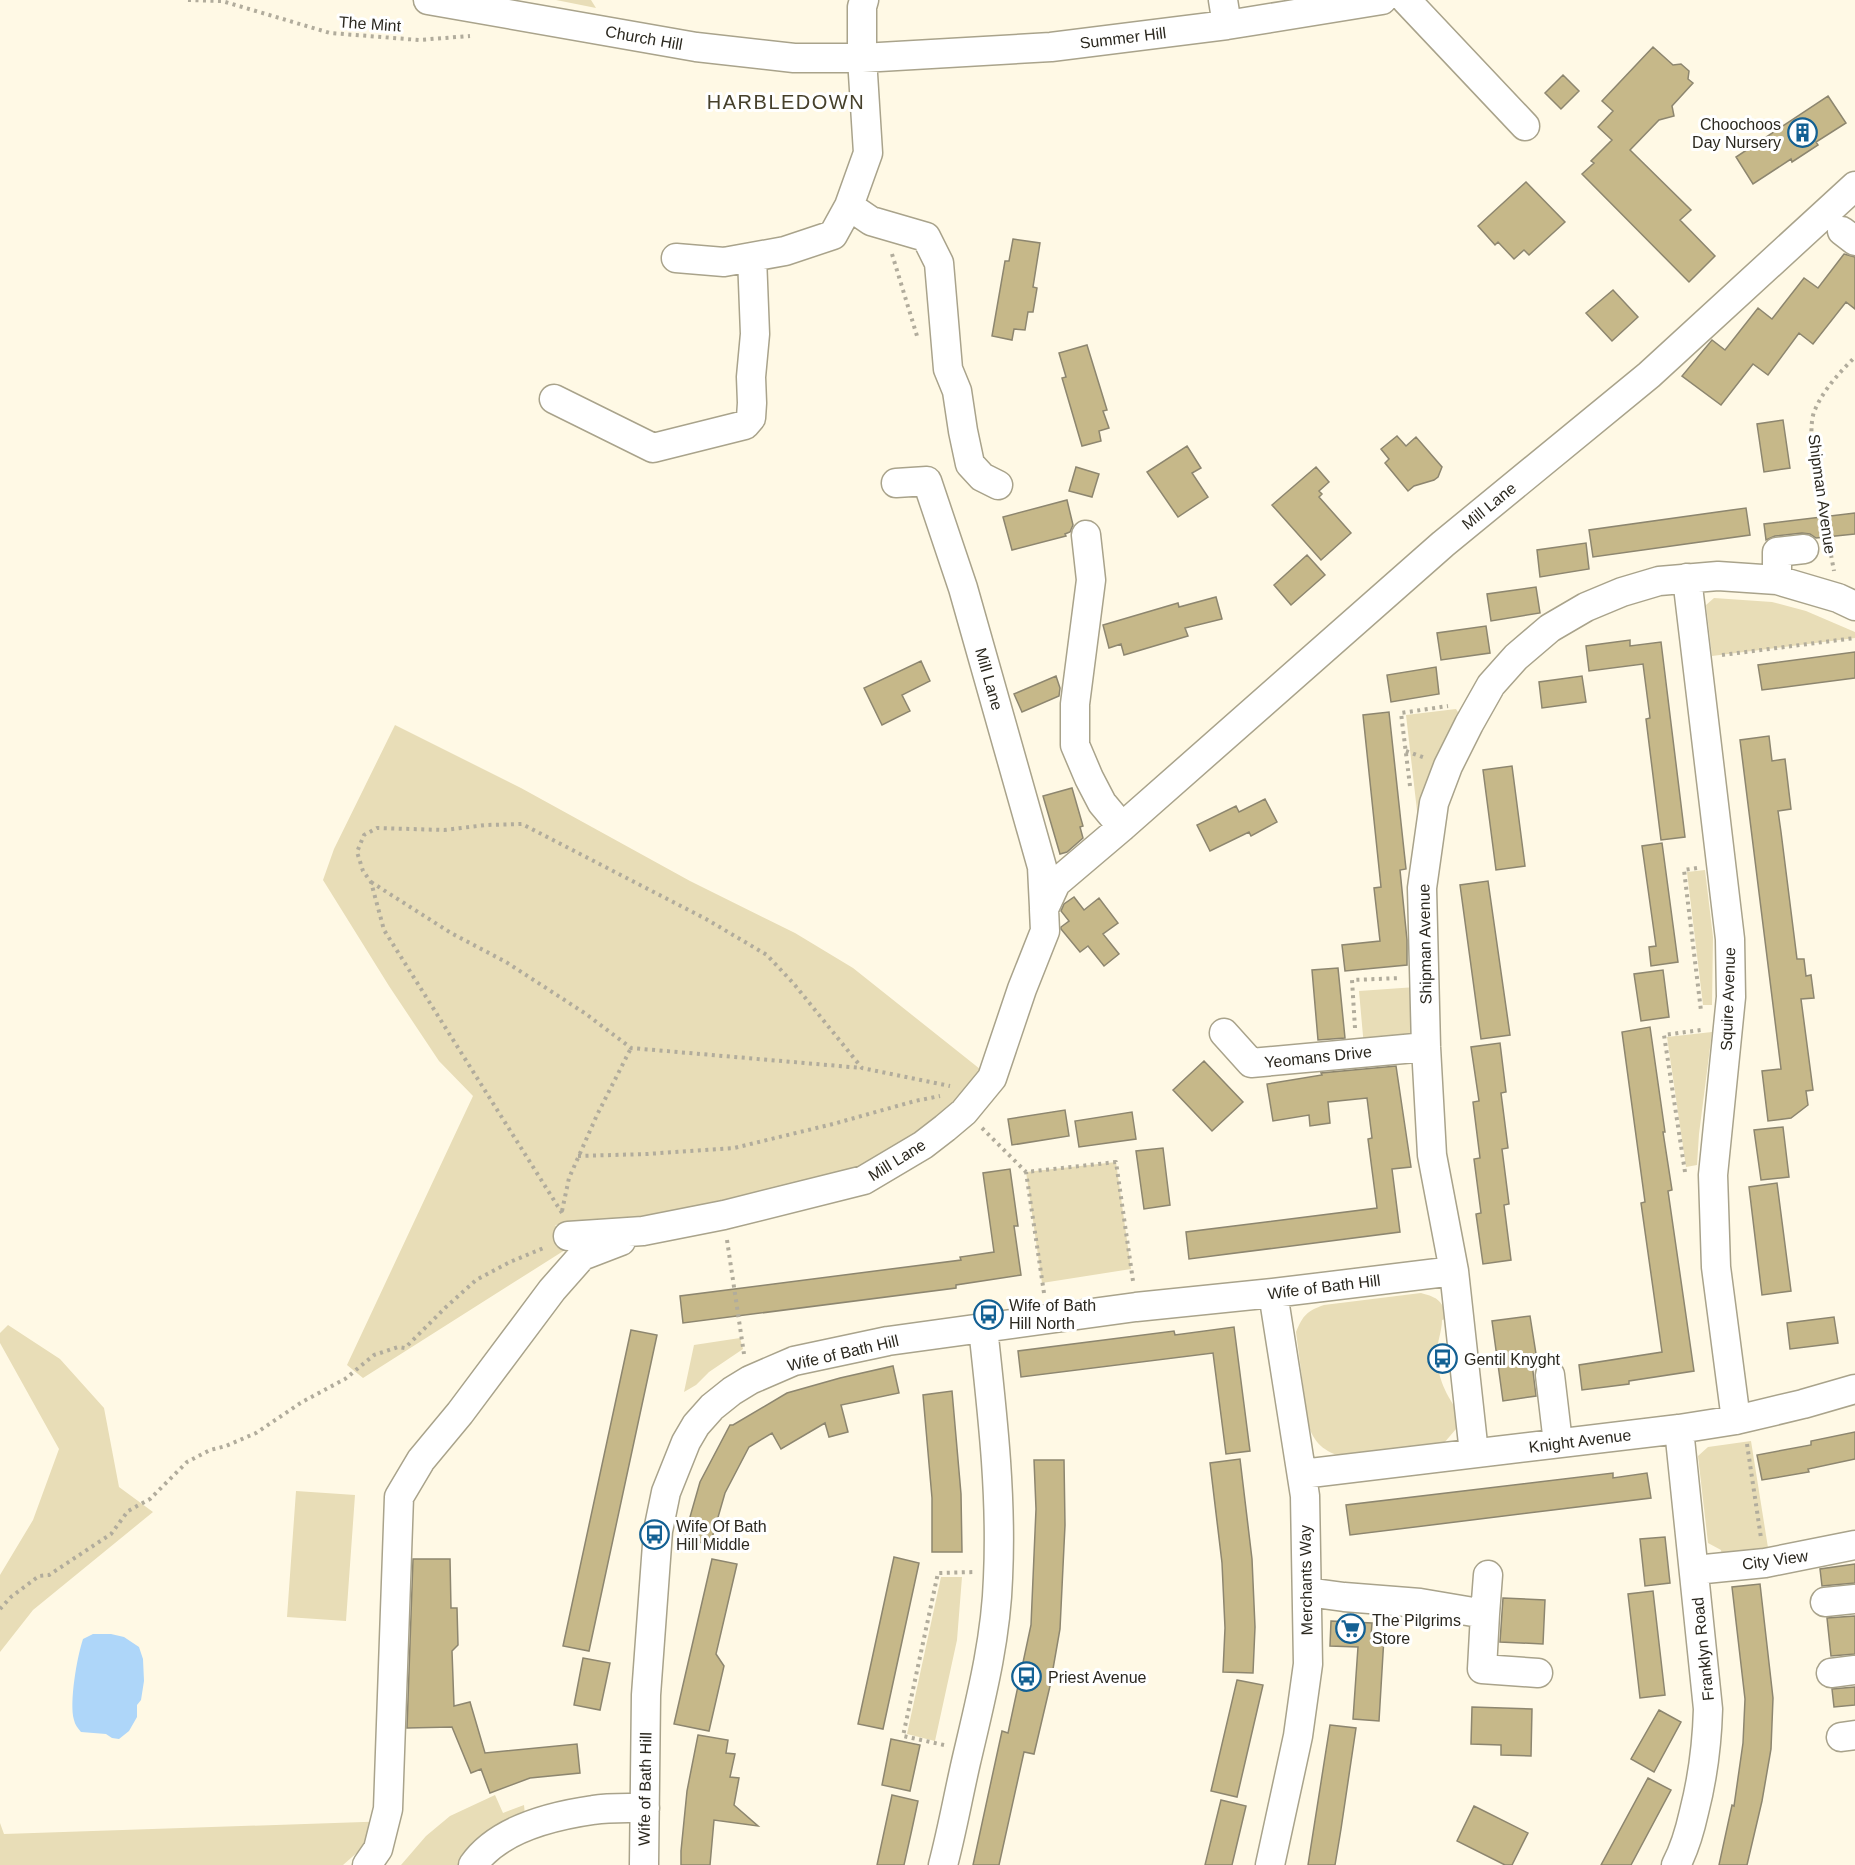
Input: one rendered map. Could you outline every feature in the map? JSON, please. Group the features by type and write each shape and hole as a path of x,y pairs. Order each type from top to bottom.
{"street":[{"name":"Church Hill","path":"428,0 696,47 794,58 862,58"},
{"path":"676,258 724,262 785,251 833,234 849,206 868,153 862,58 864,0"},
{"name":"Summer Hill","path":"862,58 1052,46 1225,13 1382,0"},
{"path":"1406,0 1525,126"},
{"name":"Mill Lane","path":"1044,909 1056,883 1443,544 1649,375 1855,186"},
{"path":"849,206 871,221 926,237 939,263 948,369 957,390 970,464 982,477 998,485"},
{"path":"554,399 653,448 745,425 751,418 751,376 755,334 752,257"},
{"name":"Mill Lane","path":"568,1236 643,1232 724,1215 864,1180 923,1145 992,1078 1044,931 1042,867 963,588 927,481 896,483"},
{"path":"1086,535 1091,580 1075,704 1075,745 1102,803 1122,827"},
{"path":"1777,580 1777,552 1821,547"},
{"name":"Shipman Avenue","path":"1474,1453 1454,1271 1432,1155 1426,1047 1422,888 1434,803 1448,766 1491,686 1516,657 1550,628 1586,607 1622,592 1659,581 1718,576 1777,580 1847,602"},
{"name":"Squire Avenue","path":"1687,578 1730,939 1731,997 1716,1031 1713,1175 1716,1267 1741,1429"},
{"name":"Yeomans Drive","path":"1224,1033 1251,1064 1426,1047"},
{"path":"367,1865 378,1849 388,1809 399,1497 421,1460 460,1413 552,1290 582,1256 643,1232"},
{"name":"Wife of Bath Hill","path":"644,1865 646,1695 658,1531 666,1492 686,1442 696,1425 712,1407 750,1380 794,1361 888,1341 1137,1307 1454,1271"},
{"name":"Merchants Way","path":"1270,1865 1298,1736 1308,1664 1305,1496 1273,1293"},
{"path":"943,1865 993,1636 999,1572 998,1469 983,1328"},
{"path":"1550,1375 1558,1443"},
{"name":"Knight Avenue","path":"1302,1474 1679,1429 1741,1429 1803,1404 1855,1389"},
{"name":"Franklyn Road","path":"1676,1865 1683,1853 1702,1783 1707,1744 1708,1709 1679,1429"},
{"name":"City View","path":"1695,1570 1765,1563 1855,1545"},
{"path":"1488,1575 1482,1669 1538,1673"},
{"path":"1307,1592 1420,1603 1485,1614"},
{"path":"1825,1602 1855,1599"},
{"path":"473,1865 480,1854 496,1842 548,1819 594,1809 645,1808"}],"path":[{"name":"The Mint","path":"188,0 222,2 330,33 419,40 476,36"},
{"name":"Shipman Avenue","path":"1847,602 1821,547 1811,439 1814,414 1825,392 1836,376 1855,357"},
{"path":"1697,658 1855,638"},
{"path":"632,1048 578,1156 569,1178 562,1212 384,930 371,882 363,871 357,852 364,835 377,828 444,830 522,824 706,919 767,955 794,984 862,1068"},
{"path":"1686,1180 1664,1035 1716,1031 1684,870 1721,865"},
{"path":"371,882 451,933 506,962 632,1048 862,1068 970,1099 1026,1172 1048,1320"},
{"path":"1356,1052 1352,981 1424,976"},
{"path":"578,1156 734,1148 915,1101 970,1099"},
{"path":"1026,1172 1116,1162 1137,1307"},
{"path":"0,1609 11,1597 39,1576 49,1575 111,1534 128,1511 150,1499 187,1462 210,1450 256,1433 302,1402 345,1378 374,1355 398,1347 405,1348 476,1280 568,1236"},
{"path":"730,1267 740,1338 750,1380"},
{"path":"1741,1429 1765,1563"},
{"path":"969,1750 903,1736 938,1573 999,1572"}],"shaded area":[{"path":"556,0 591,0 596,8"},
{"path":"1714,598 1772,602 1806,611 1855,632 1855,638 1712,656 1706,605"},
{"path":"1456,709 1461,717 1419,828 1406,715"},
{"path":"395,725 521,788 690,881 795,933 853,968 985,1073 943,1122 859,1173 651,1219 555,1225 576,1243 363,1378 347,1365 473,1096 439,1061 323,880 334,849"},
{"path":"1705,870 1713,937 1712,1005 1703,1005 1687,872"},
{"path":"1416,987 1419,1043 1364,1047 1359,991"},
{"path":"1712,1032 1697,1165 1686,1167 1667,1037"},
{"path":"1116,1162 1131,1269 1042,1283 1026,1172"},
{"path":"1421,1293 1439,1301 1448,1318 1442,1320 1437,1362 1443,1386 1460,1414 1456,1429 1444,1443 1344,1457 1325,1449 1313,1436 1308,1424 1296,1332 1301,1321 1313,1309 1324,1305"},
{"path":"8,1325 60,1359 104,1408 119,1487 153,1512 33,1610 0,1652 0,1575 33,1520 59,1449 0,1343 0,1333"},
{"path":"740,1338 743,1349 684,1392 694,1345"},
{"path":"1751,1441 1769,1554 1722,1558 1721,1550 1708,1543 1698,1456 1708,1447"},
{"path":"296,1491 355,1495 346,1621 287,1617"},
{"path":"941,1577 962,1577 957,1640 935,1741 907,1734"},
{"path":"495,1795 503,1813 524,1805 525,1815 473,1846 458,1865 401,1865 426,1836 450,1816"},
{"path":"393,1821 343,1865 0,1865 0,1823 4,1834"}],"water":[{"path":"93,1634 124,1637 139,1647 143,1659 144,1681 141,1700 137,1705 137,1717 129,1731 119,1739 106,1734 81,1732 74,1720 73,1692 78,1657 83,1639"}],"building":[{"path":"1653,47 1673,65 1681,64 1689,71 1688,79 1693,83 1672,106 1674,116 1659,120 1630,150 1691,210 1680,220 1715,256 1689,282 1582,174 1594,163 1591,161 1612,140 1598,127 1613,111 1602,101"},
{"path":"1563,75 1579,91 1561,109 1545,93"},
{"name":"Choochoos Day Nursery","path":"1828,96 1846,123 1816,142 1818,145 1792,162 1791,159 1753,184 1736,157"},
{"path":"1526,182 1565,222 1529,255 1524,250 1514,259 1498,242 1495,245 1478,226"},
{"path":"1013,239 1040,243 1033,287 1037,288 1033,312 1028,312 1025,330 1014,329 1012,340 992,336 1005,261 1009,261"},
{"path":"1844,254 1855,257 1855,309 1846,302 1813,344 1799,333 1768,375 1753,364 1721,405 1682,376 1712,340 1725,350 1758,308 1772,319 1804,278 1818,288"},
{"path":"1613,290 1638,317 1612,341 1586,313"},
{"path":"1087,345 1107,410 1103,411 1109,428 1099,431 1101,441 1082,446 1062,378 1066,377 1059,353"},
{"path":"1783,420 1790,468 1764,472 1757,424"},
{"path":"1397,436 1406,446 1416,437 1442,467 1438,477 1414,486 1408,491 1385,463 1389,459 1381,449"},
{"path":"1187,446 1201,468 1192,473 1208,497 1178,517 1147,472"},
{"path":"1076,467 1099,474 1092,497 1069,491"},
{"path":"1316,467 1329,482 1319,491 1322,494 1319,497 1351,533 1321,560 1272,505"},
{"path":"1067,500 1073,525 1070,532 1065,534 1066,536 1012,550 1003,517"},
{"path":"1746,508 1750,535 1593,557 1589,530"},
{"path":"1855,513 1855,534 1816,538 1802,533 1775,536 1766,540 1764,524"},
{"path":"1586,543 1589,569 1540,577 1537,550"},
{"path":"1307,555 1325,575 1291,605 1274,585"},
{"path":"1536,587 1540,613 1491,621 1487,594"},
{"path":"1216,597 1222,619 1185,628 1188,636 1124,655 1121,644 1109,648 1103,625 1178,603 1179,607"},
{"path":"1486,626 1490,653 1441,660 1437,633"},
{"path":"1630,640 1630,646 1661,642 1685,837 1661,840 1646,719 1650,718 1643,664 1589,671 1586,646"},
{"path":"1855,652 1855,678 1762,690 1758,665"},
{"path":"921,661 930,681 902,695 910,711 882,725 864,688"},
{"path":"1436,667 1439,694 1391,702 1387,675"},
{"path":"1056,676 1060,688 1059,696 1022,712 1014,694"},
{"path":"1582,676 1586,702 1542,708 1539,682"},
{"path":"1389,712 1406,869 1400,870 1407,940 1407,965 1345,971 1342,945 1380,941 1374,888 1381,887 1363,715"},
{"path":"1769,736 1772,761 1785,759 1791,809 1778,811 1797,959 1804,959 1806,976 1811,975 1814,998 1801,999 1813,1090 1806,1091 1808,1105 1791,1118 1768,1121 1762,1071 1781,1069 1740,740"},
{"path":"1512,766 1525,866 1496,870 1483,770"},
{"path":"1072,788 1083,826 1080,827 1083,838 1067,852 1060,854 1043,796"},
{"path":"1265,799 1277,822 1251,836 1249,832 1210,851 1197,825 1236,806 1239,812"},
{"path":"1662,843 1678,962 1651,966 1649,947 1656,946 1642,846"},
{"path":"1488,881 1510,1035 1481,1039 1460,885"},
{"path":"1074,897 1084,910 1099,898 1118,923 1103,934 1119,954 1104,966 1088,946 1080,952 1061,929 1069,921 1061,911 1064,904"},
{"path":"1338,968 1345,1038 1318,1040 1312,970"},
{"path":"1663,970 1669,1017 1641,1021 1634,974"},
{"path":"1650,1027 1672,1190 1668,1191 1694,1371 1629,1381 1629,1384 1582,1390 1579,1365 1662,1352 1641,1203 1645,1202 1622,1032"},
{"path":"1500,1043 1506,1092 1501,1093 1508,1148 1502,1149 1509,1204 1504,1205 1511,1260 1483,1264 1476,1214 1481,1213 1474,1159 1480,1158 1473,1102 1479,1101 1471,1047"},
{"path":"1204,1061 1243,1102 1212,1131 1173,1090"},
{"path":"1396,1066 1411,1167 1392,1169 1400,1232 1189,1259 1186,1232 1377,1208 1368,1139 1372,1138 1367,1098 1328,1102 1330,1123 1310,1126 1309,1115 1273,1121 1267,1084 1322,1075 1321,1073"},
{"path":"1065,1110 1069,1136 1012,1145 1008,1119"},
{"path":"1132,1112 1136,1139 1079,1147 1075,1121"},
{"path":"1783,1127 1789,1177 1761,1180 1754,1130"},
{"path":"1163,1148 1170,1205 1144,1209 1136,1151"},
{"path":"1010,1169 1018,1226 1014,1226 1021,1275 956,1285 956,1288 683,1323 680,1296 961,1260 960,1257 994,1252 983,1173"},
{"path":"1777,1183 1791,1291 1762,1295 1749,1187"},
{"path":"1530,1316 1536,1354 1531,1355 1536,1396 1503,1401 1492,1321"},
{"path":"1834,1317 1838,1343 1790,1349 1787,1323"},
{"path":"1234,1327 1250,1451 1226,1454 1213,1353 1021,1377 1018,1351 1174,1331 1175,1335"},
{"path":"631,1330 657,1335 589,1651 563,1646"},
{"path":"893,1366 899,1393 841,1405 848,1432 829,1437 825,1423 781,1449 772,1433 749,1447 725,1493 710,1545 684,1538 700,1482 730,1425 787,1393"},
{"path":"952,1391 961,1494 962,1552 932,1552 932,1498 923,1395"},
{"path":"1855,1432 1855,1459 1808,1469 1809,1472 1762,1480 1757,1455 1811,1445 1811,1441"},
{"path":"1240,1459 1252,1559 1255,1627 1253,1673 1223,1672 1225,1628 1222,1563 1210,1463"},
{"path":"1034,1460 1064,1460 1065,1525 1060,1629 1050,1686 1034,1754 1024,1752 999,1865 973,1865 1002,1731 1008,1733 1031,1625 1036,1509"},
{"path":"1613,1473 1613,1478 1647,1473 1651,1498 1350,1535 1346,1505"},
{"path":"1665,1537 1670,1583 1645,1586 1640,1539"},
{"path":"894,1557 919,1563 883,1729 858,1724"},
{"path":"413,1559 450,1559 451,1608 457,1608 458,1645 452,1651 454,1706 470,1702 485,1753 577,1744 580,1773 530,1778 490,1793 481,1769 471,1773 452,1727 407,1728"},
{"path":"712,1559 737,1564 716,1654 724,1666 709,1731 674,1724"},
{"path":"1855,1564 1855,1583 1822,1586 1820,1569"},
{"path":"1760,1584 1773,1698 1771,1749 1747,1865 1719,1865 1732,1805 1734,1806 1743,1743 1745,1699 1732,1587"},
{"path":"1653,1591 1665,1695 1640,1698 1628,1594"},
{"path":"1503,1598 1545,1600 1543,1644 1500,1642"},
{"path":"1855,1616 1855,1654 1831,1656 1827,1618"},
{"path":"1331,1621 1372,1623 1371,1636 1384,1637 1379,1721 1353,1719 1358,1647 1330,1646"},
{"path":"583,1658 610,1663 600,1710 574,1705"},
{"path":"1237,1680 1263,1685 1237,1797 1211,1791"},
{"path":"1855,1687 1855,1705 1834,1707 1832,1689"},
{"path":"1472,1707 1532,1709 1531,1756 1501,1755 1501,1745 1471,1744"},
{"path":"1659,1710 1681,1722 1654,1772 1631,1759"},
{"path":"1330,1725 1356,1728 1341,1829 1335,1865 1308,1865"},
{"path":"698,1735 728,1740 726,1753 735,1754 730,1777 739,1778 734,1805 758,1826 714,1820 710,1865 681,1865 687,1791"},
{"path":"891,1739 920,1745 910,1791 882,1785"},
{"path":"1648,1778 1671,1790 1631,1865 1601,1865"},
{"path":"892,1795 918,1801 904,1865 877,1865"},
{"path":"1221,1800 1246,1806 1232,1865 1205,1865"},
{"path":"1474,1806 1528,1833 1512,1865 1505,1865 1457,1841"}],"place":[{"name":"Choochoos Day Nursery","path":"1802,133"},
{"name":"Wife of Bath Hill North","path":"988,1314"},
{"name":"Gentil Knyght","path":"1443,1359"},
{"name":"Wife Of Bath Hill Middle","path":"655,1535"},
{"name":"The Pilgrims Store","path":"1351,1629"},
{"name":"Priest Avenue","path":"1027,1677"}],"district":[{"name":"HARBLEDOWN","path":"786,102"}]}
